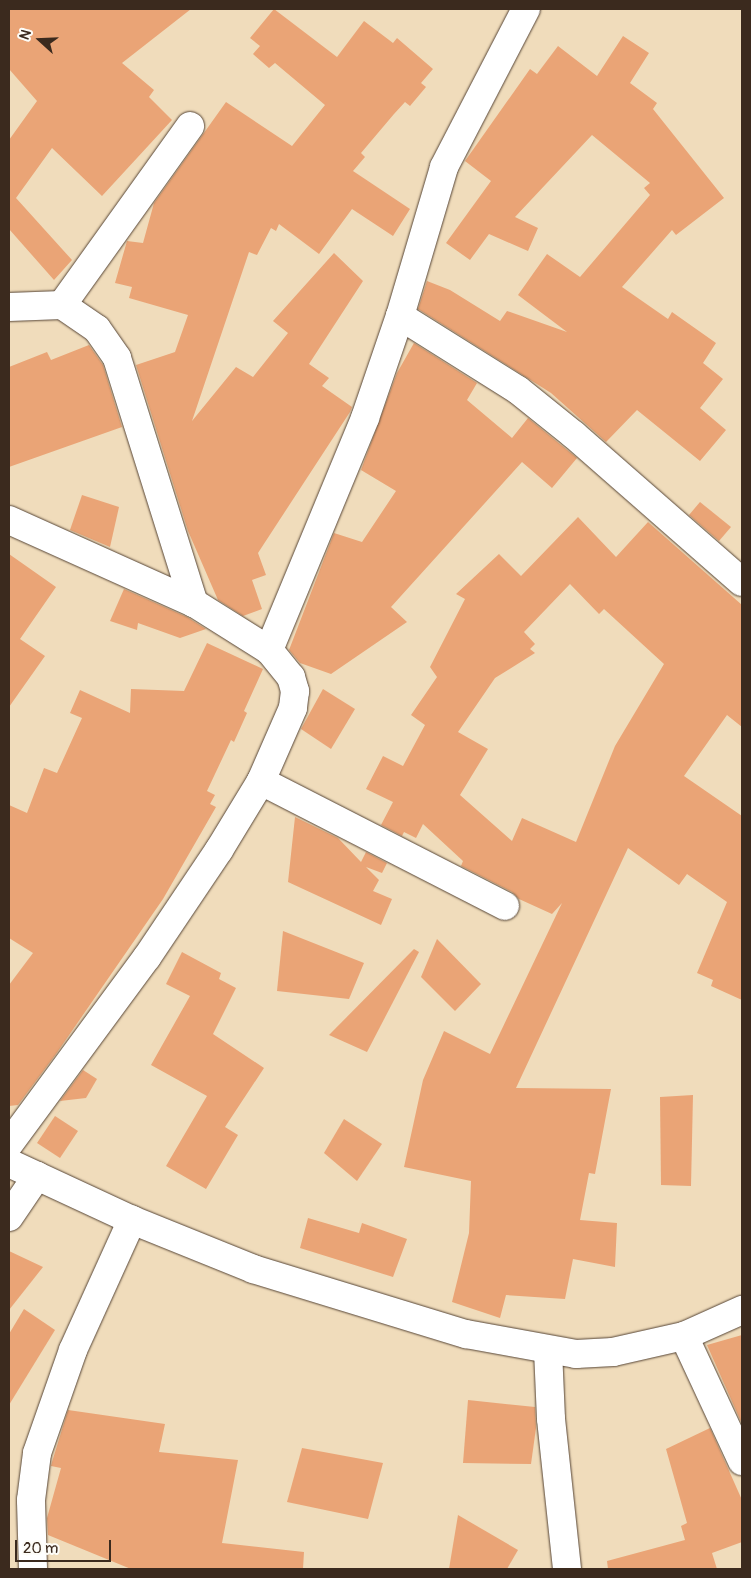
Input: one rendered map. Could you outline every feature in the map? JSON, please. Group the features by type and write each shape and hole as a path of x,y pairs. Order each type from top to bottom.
{"street":[{"path":"269,650 364,418 400,316 444,167 526,9"},
{"path":"62,305 190,126"},
{"path":"9,307 62,305 97,328 117,358 194,603"},
{"path":"400,316 518,390 574,435 742,582"},
{"path":"9,520 194,603 269,650 291,677 295,691 293,708 261,781 146,957 9,1144"},
{"path":"261,781 505,906"},
{"path":"9,1163 132,1220 252,1269 466,1334 576,1354 613,1352 684,1336 742,1310"},
{"path":"9,1217 37,1176"},
{"path":"32,1569 31,1500 37,1453 73,1350 132,1220"},
{"path":"684,1336 742,1461"},
{"path":"548,1350 551,1419 567,1569"}],"building":[{"path":"9,9 191,9 122,63 154,90 149,97 172,120 102,196 52,148 16,198 72,260 54,280 9,229 9,140 37,101 9,69"},
{"path":"274,9 337,57 364,21 393,43 397,38 433,69 421,83 426,87 410,106 405,102 394,114 361,153 365,157 353,171 410,209 393,236 352,209 319,254 279,224 276,231 271,228 257,255 249,252 192,421 236,367 253,377 288,333 273,321 334,253 363,281 309,364 329,378 322,386 352,407 258,553 266,575 252,580 262,609 243,616 218,600 188,531 136,365 175,352 188,315 129,298 132,287 115,283 127,241 143,243 154,203 226,102 292,146 325,105 275,63 269,68 253,54 260,46 250,38"},
{"path":"623,36 649,53 630,83 657,103 653,109 724,198 676,235 672,230 622,287 668,319 672,312 716,343 703,363 723,379 700,408 726,430 700,461 637,410 606,442 551,393 418,309 427,281 450,290 500,321 507,311 567,332 518,295 547,254 580,277 650,195 644,188 650,183 592,135 515,217 538,228 528,251 489,234 470,260 446,243 491,181 465,161 530,69 537,74 558,46 597,76"},
{"path":"414,343 477,383 467,400 512,438 528,418 577,458 552,488 522,462 391,607 407,622 331,674 300,663 289,650 334,533 362,542 396,491 361,470 397,373"},
{"path":"89,345 103,365 122,427 9,467 9,367 47,352 51,360"},
{"path":"82,495 119,507 110,547 70,530"},
{"path":"700,502 731,527 719,541 689,515"},
{"path":"578,517 616,557 648,522 742,605 742,727 727,715 684,776 742,816 742,1000 711,986 713,980 697,973 727,902 687,874 679,885 628,848 516,1088 611,1089 595,1174 589,1173 580,1220 617,1223 615,1267 573,1259 565,1299 506,1295 500,1318 452,1302 469,1233 471,1181 404,1167 423,1080 444,1031 490,1054 562,903 552,914 519,899 512,892 461,866 463,861 423,824 416,838 404,832 402,836 381,825 393,802 366,789 383,756 403,766 425,725 411,715 437,677 430,667 465,599 456,594 499,554 521,576","holes":["570,584 599,614 604,609 664,664 615,746 576,842 522,818 512,841 460,795 488,749 458,732 495,678 535,653 530,649 535,644 524,632"]},
{"path":"9,554 56,587 20,639 45,656 9,707"},
{"path":"124,589 187,617 206,629 180,638 138,623 137,630 110,621"},
{"path":"207,643 263,669 244,711 247,713 234,742 231,740 207,791 215,795 210,804 216,807 163,899 56,1054 18,1105 9,1106 9,985 33,953 9,938 9,805 27,813 44,768 57,773 82,718 70,713 80,690 130,713 131,689 184,691"},
{"path":"323,689 355,709 331,749 301,729"},
{"path":"295,817 338,838 361,862 366,852 387,863 382,873 366,867 379,880 373,891 392,899 381,925 288,882"},
{"path":"283,931 364,963 349,999 277,991"},
{"path":"437,939 481,984 455,1011 421,977"},
{"path":"414,949 419,952 367,1052 329,1035"},
{"path":"182,952 221,973 219,979 236,988 213,1034 264,1068 225,1127 238,1135 206,1189 166,1166 207,1096 151,1065 190,996 166,984"},
{"path":"83,1070 97,1079 86,1098 60,1101"},
{"path":"693,1095 691,1186 661,1185 660,1097"},
{"path":"55,1116 78,1131 60,1158 37,1143"},
{"path":"344,1119 382,1144 357,1181 324,1153"},
{"path":"308,1218 359,1233 362,1223 407,1239 393,1277 300,1248"},
{"path":"9,1251 43,1267 9,1310"},
{"path":"24,1309 55,1330 9,1405 9,1334"},
{"path":"742,1335 742,1424 707,1345"},
{"path":"468,1400 535,1407 536,1428 531,1464 463,1463"},
{"path":"68,1410 165,1424 159,1452 238,1460 222,1543 304,1552 303,1569 131,1569 48,1535 47,1518 61,1468 51,1466"},
{"path":"710,1428 742,1500 742,1542 712,1553 717,1569 608,1569 607,1561 685,1540 681,1526 687,1523 666,1449"},
{"path":"302,1448 383,1463 368,1519 287,1502"},
{"path":"458,1515 518,1550 507,1569 449,1569"}]}
